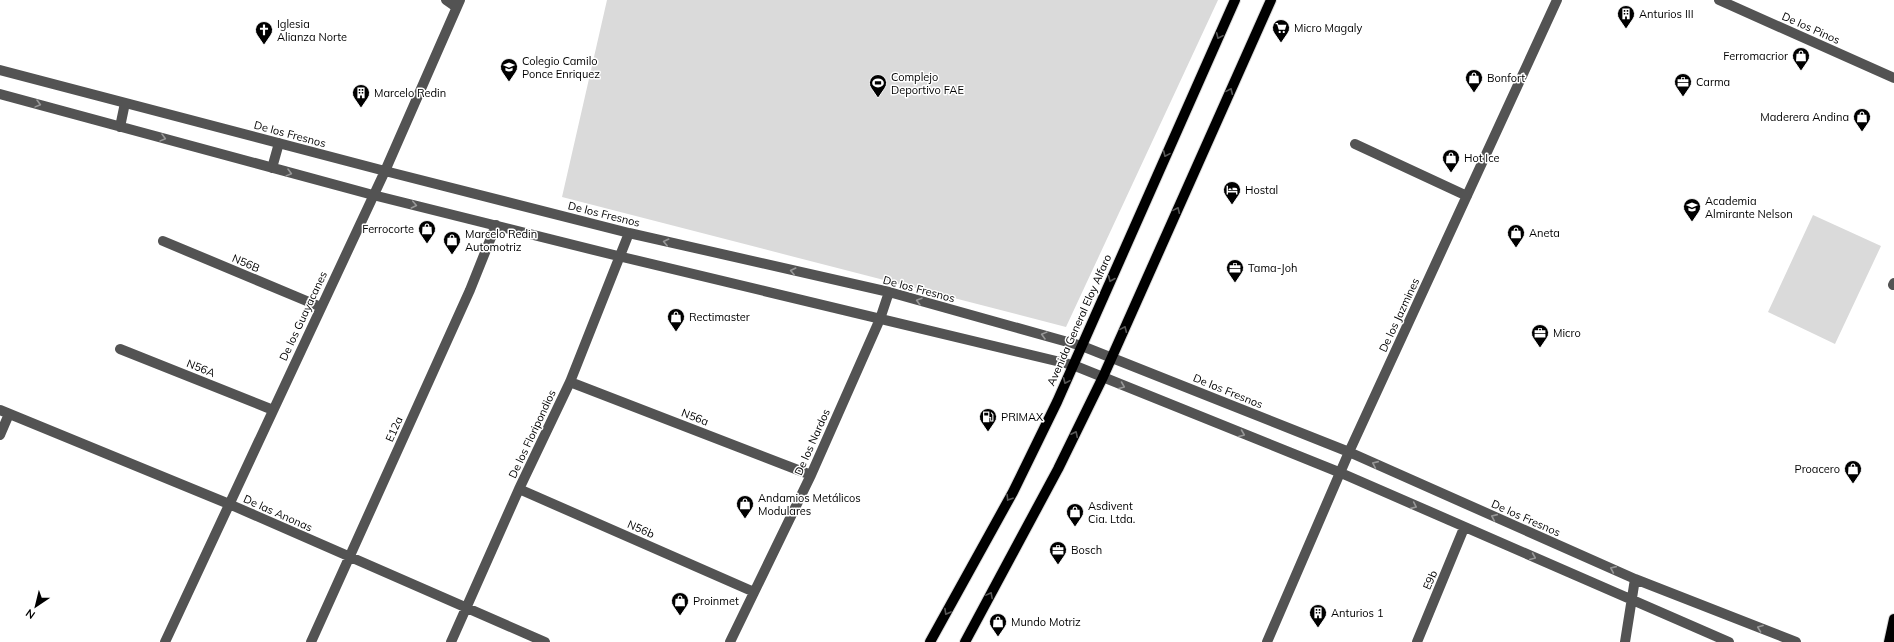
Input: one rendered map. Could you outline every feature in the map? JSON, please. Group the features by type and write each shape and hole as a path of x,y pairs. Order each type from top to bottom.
{"main road":[{"name":"Avenida General Eloy Alfaro","path":"930,642 1013,492 1082,346 1235,0"},
{"path":"965,642 1058,469 1103,377 1271,0"},
{"path":"1889,642 1894,619"}],"street":[{"path":"446,0 458,4"},
{"name":"De los Jazmines","path":"1267,642 1349,452 1557,0"},
{"name":"De los Pinos","path":"1719,0 1894,78"},
{"name":"De los Guayacanes","path":"165,642 385,172 458,4"},
{"name":"De los Fresnos","path":"0,70 385,172 629,233 890,292 1082,346 1349,452 1635,579 1796,642"},
{"path":"0,94 373,195 618,256 1073,365 1341,473 1464,528 1729,642"},
{"path":"120,127 125,103"},
{"path":"272,168 279,143"},
{"path":"1355,144 1467,196"},
{"name":"E12a","path":"311,642 470,290 496,225"},
{"name":"De los Floripondios","path":"451,642 570,382 618,256 629,233"},
{"name":"N56B","path":"163,241 321,307"},
{"name":"De los Nardos","path":"730,642 811,475 880,319 890,292"},
{"name":"N56A","path":"120,348 273,410"},
{"name":"N56a","path":"570,382 811,475"},
{"path":"0,435 4,412"},
{"name":"De las Anonas","path":"4,412 229,504 545,642"},
{"name":"N56b","path":"520,489 754,592"},
{"name":"E9b","path":"1417,642 1464,528"},
{"path":"1625,642 1635,579"}],"shaded area":[{"name":"Complejo Deportivo FAE","path":"607,0 1218,0 1066,327 562,197"},
{"path":"1813,215 1881,246 1835,344 1768,312"}],"place":[{"name":"Anturios III","path":"1626,29"},
{"name":"Micro Magaly","path":"1281,43"},
{"name":"Iglesia Alianza Norte","path":"264,45"},
{"name":"Ferromacrior","path":"1801,71"},
{"name":"Colegio Camilo Ponce Enriquez","path":"509,82"},
{"name":"Bonfort","path":"1474,93"},
{"name":"Carma","path":"1683,97"},
{"name":"Complejo Deportivo FAE","path":"878,98"},
{"name":"Marcelo Redin","path":"361,108"},
{"name":"Maderera Andina","path":"1862,132"},
{"name":"Hot Ice","path":"1451,173"},
{"name":"Hostal","path":"1232,205"},
{"name":"Academia Almirante Nelson","path":"1692,222"},
{"name":"Ferrocorte","path":"427,244"},
{"name":"Aneta","path":"1516,248"},
{"name":"Marcelo Redin Automotriz","path":"452,255"},
{"name":"Tama-Joh","path":"1235,283"},
{"name":"Rectimaster","path":"676,332"},
{"name":"Micro","path":"1540,348"},
{"name":"PRIMAX","path":"988,432"},
{"name":"Proacero","path":"1853,484"},
{"name":"Andamios Metálicos Modulares","path":"745,519"},
{"name":"Asdivent Cia. Ltda.","path":"1075,527"},
{"name":"Bosch","path":"1058,565"},
{"name":"Proinmet","path":"680,616"},
{"name":"Anturios 1","path":"1318,628"},
{"name":"Mundo Motriz","path":"998,637"}]}
